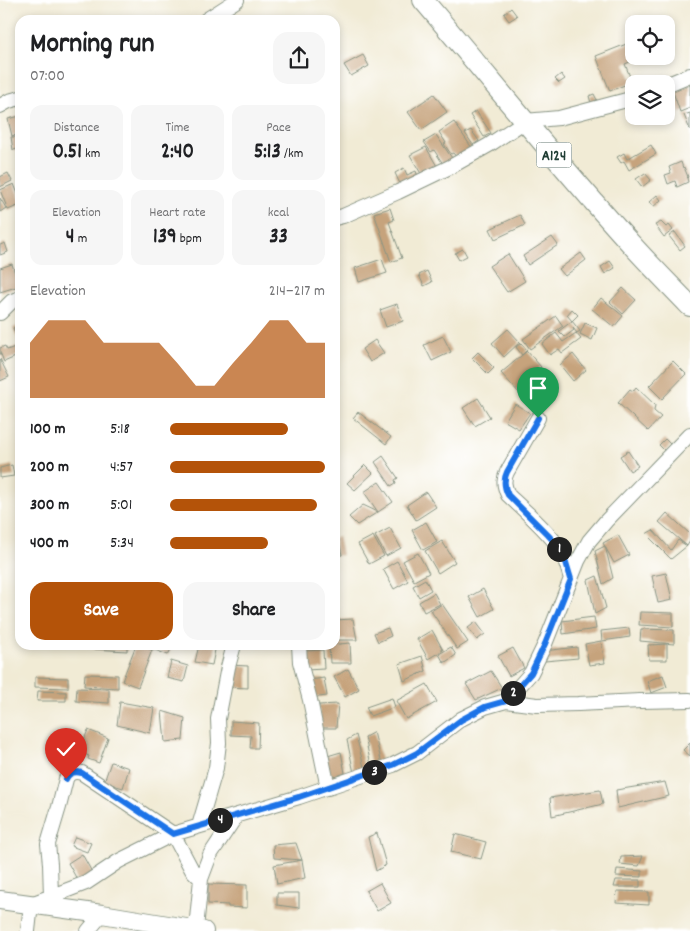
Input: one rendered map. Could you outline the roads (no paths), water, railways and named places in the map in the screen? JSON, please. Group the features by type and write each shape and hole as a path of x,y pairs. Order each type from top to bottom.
{"highway":[{"name":"A124","path":"423,0 531,129 632,245 690,306"}],"main road":[{"path":"0,900 200,930"}],"street":[{"path":"214,15 236,0"},
{"path":"675,81 690,75"},
{"path":"0,106 15,99"},
{"path":"340,217 452,166 489,145 525,121 559,118 625,100"},
{"path":"0,313 15,300"},
{"path":"538,418 504,478 505,489 508,495 558,546 565,559 571,579"},
{"path":"506,701 531,673 545,644 578,561 589,541 690,434"},
{"path":"199,826 216,768 219,742 218,719 233,650"},
{"path":"299,650 300,662 310,700 328,788"},
{"path":"28,931 31,904 86,883 119,861 173,834 328,788 393,765 417,753 461,720 485,707 506,701 537,705 640,700 690,700"},
{"path":"51,896 48,844 66,779 72,772 77,771 173,834 192,870 201,878"},
{"path":"200,930 201,878 210,855 236,816"},
{"path":"88,931 102,914"}]}
